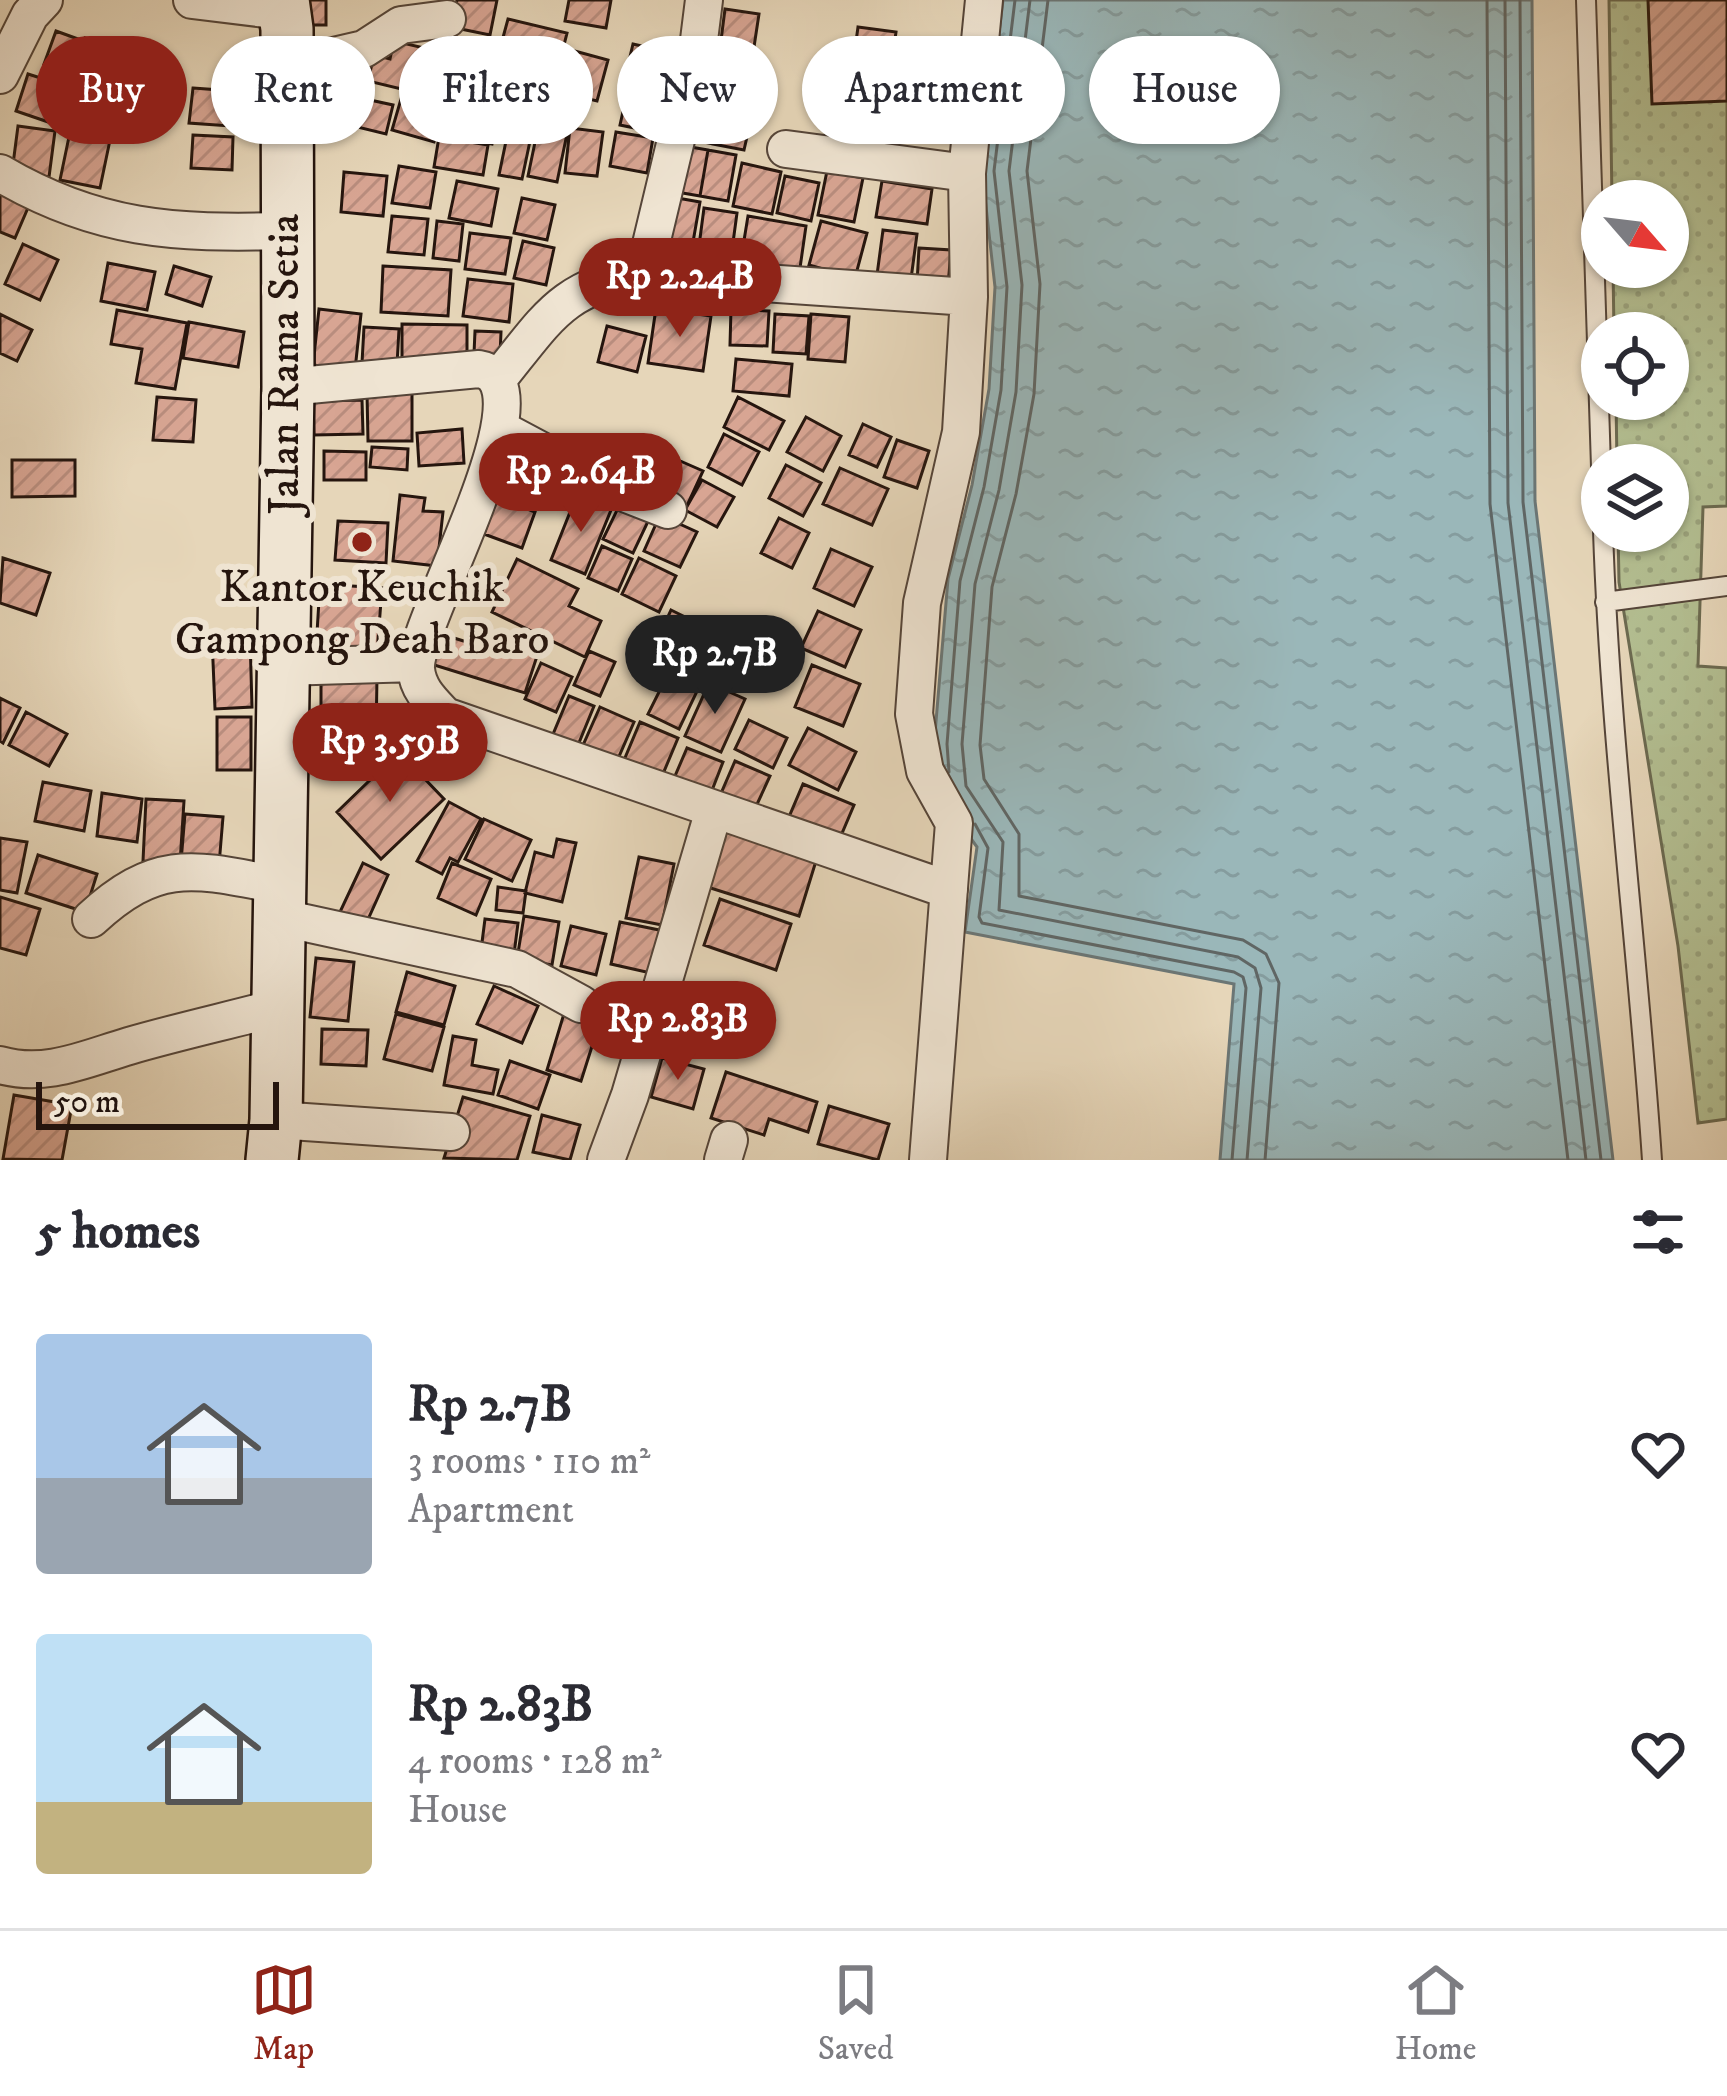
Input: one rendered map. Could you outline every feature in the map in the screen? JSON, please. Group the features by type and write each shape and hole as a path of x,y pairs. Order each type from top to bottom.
{"street":[{"path":"0,75 30,15 44,0"},
{"path":"192,0 284,23 325,58 364,49 401,25 447,19"},
{"path":"648,270 646,261 698,48 704,0"},
{"path":"928,1160 954,823 925,770 914,714 922,603 961,432 969,297 967,172 985,0"},
{"name":"Jalan Rama Setia","path":"274,1140 288,387 284,23"},
{"path":"786,149 967,172"},
{"path":"0,173 58,205 103,220 207,233 284,231"},
{"path":"499,379 556,308 584,287 648,270 662,276 969,297"},
{"path":"288,387 479,369 499,379 502,430 481,495 418,646 416,663 423,692 445,716 949,890"},
{"path":"502,430 608,487 668,510"},
{"path":"282,667 416,663"},
{"path":"606,1160 630,1095 713,810"},
{"path":"91,919 128,887 174,872 226,875 278,901 517,969 581,1004"},
{"path":"0,1065 22,1071 66,1067 276,1008"},
{"path":"274,1140 451,1132"}],"lane":[{"path":"1586,0 1600,444"},
{"path":"1604,552 1652,1160"},
{"path":"1605,602 1727,586"},
{"path":"280,759 349,757 384,746"}],"green space":[{"path":"1609,0 1727,0 1727,506 1703,507 1698,666 1727,668 1727,1119 1698,1123 1678,946 1619,582 1618,552 1689,552 1689,444 1617,444 1616,420 1689,420 1689,312 1614,312 1613,288 1689,288 1689,180 1612,180"}],"water":[{"path":"1003,0 1532,0 1535,501 1613,1160 1220,1160 1234,984 965,932 977,847 940,796 934,745 948,579 972,485 989,389 995,287 982,171 985,144 1065,144 1065,36 999,36"}],"building":[{"path":"308,0 326,0 326,25 308,25"},
{"path":"457,0 497,0 490,35 451,27"},
{"path":"569,0 611,0 606,28 565,21"},
{"path":"1648,0 1727,0 1727,101 1652,104"},
{"path":"725,9 759,14 756,36 722,36"},
{"path":"508,19 567,33 566,36 503,36"},
{"path":"858,27 896,32 895,36 857,36"},
{"path":"394,41 399,42 399,88 375,83 375,55 390,59"},
{"path":"593,56 608,60 597,101 593,100"},
{"path":"28,74 36,77 36,118 16,111"},
{"path":"193,88 211,89 211,125 189,123"},
{"path":"375,101 393,105 386,134 375,131"},
{"path":"399,106 399,132 392,130"},
{"path":"18,126 36,128 36,144 53,144 49,177 12,172"},
{"path":"593,131 603,132 597,176 565,173 568,144 593,144"},
{"path":"616,132 617,144 652,144 647,173 610,166"},
{"path":"193,135 211,136 211,144 233,144 232,170 191,168"},
{"path":"68,144 109,144 100,188 60,180"},
{"path":"438,144 488,145 483,175 434,167"},
{"path":"505,144 529,144 522,179 499,175"},
{"path":"535,144 565,144 557,182 528,176"},
{"path":"713,144 745,144 744,150"},
{"path":"679,145 708,150 700,196 671,191"},
{"path":"708,150 736,155 728,201 700,196"},
{"path":"742,163 781,172 772,214 733,206"},
{"path":"399,166 436,172 430,208 392,203"},
{"path":"827,171 863,178 854,222 818,215"},
{"path":"344,172 387,176 383,216 341,212"},
{"path":"785,176 819,183 811,221 777,213"},
{"path":"457,181 498,189 491,226 449,218"},
{"path":"882,181 932,189 927,224 876,217"},
{"path":"0,191 30,203 15,238 0,232"},
{"path":"666,196 700,202 689,265 655,259"},
{"path":"522,198 555,205 547,240 514,233"},
{"path":"704,208 737,213 730,265 697,261"},
{"path":"392,216 428,219 424,255 388,252"},
{"path":"748,216 806,226 799,275 740,265"},
{"path":"437,221 463,224 459,261 433,258"},
{"path":"821,221 867,233 855,278 809,265"},
{"path":"883,230 917,234 911,279 877,275"},
{"path":"470,233 511,238 505,274 465,269"},
{"path":"523,241 554,248 546,285 514,278"},
{"path":"23,244 58,260 40,300 5,284"},
{"path":"919,248 951,250 948,286 917,283"},
{"path":"108,263 155,272 147,310 101,301"},
{"path":"174,266 211,277 202,306 166,294"},
{"path":"383,266 451,270 448,316 381,312"},
{"path":"468,279 513,284 509,322 463,316"},
{"path":"656,308 711,316 703,371 648,363"},
{"path":"319,309 361,314 355,370 313,365"},
{"path":"731,309 769,311 767,346 730,345"},
{"path":"117,310 187,323 175,389 136,383 142,349 111,344"},
{"path":"0,314 32,330 17,361 0,353"},
{"path":"775,314 809,316 806,354 773,352"},
{"path":"811,314 849,317 845,362 808,359"},
{"path":"189,322 244,332 238,367 183,358"},
{"path":"402,324 467,325 467,362 402,362"},
{"path":"607,326 646,336 637,372 598,362"},
{"path":"364,327 399,329 397,365 362,363"},
{"path":"475,331 501,332 500,355 474,354"},
{"path":"736,359 792,364 789,396 733,391"},
{"path":"367,393 412,393 412,441 368,441"},
{"path":"157,397 196,400 193,442 153,440"},
{"path":"738,397 784,421 769,450 724,427"},
{"path":"362,400 363,434 314,435 313,401"},
{"path":"806,417 841,436 823,471 787,452"},
{"path":"863,424 891,437 877,467 849,455"},
{"path":"462,429 464,463 419,466 417,433"},
{"path":"724,434 759,452 742,485 708,467"},
{"path":"897,440 929,451 917,488 884,477"},
{"path":"640,443 676,459 660,497 623,480"},
{"path":"372,447 408,449 407,470 370,467"},
{"path":"324,451 366,452 366,480 324,480"},
{"path":"12,460 75,460 75,496 12,497"},
{"path":"678,460 703,471 685,510 660,499"},
{"path":"786,465 821,483 803,516 769,498"},
{"path":"840,468 888,489 872,525 823,504"},
{"path":"702,480 734,497 717,527 685,510"},
{"path":"400,495 425,498 423,511 443,512 437,566 393,561"},
{"path":"497,497 535,512 522,548 484,534"},
{"path":"576,497 611,510 585,574 551,560"},
{"path":"622,500 652,513 633,553 603,539"},
{"path":"660,515 697,532 680,567 644,551"},
{"path":"779,518 809,533 792,568 761,553"},
{"name":"Kantor Keuchik Gampong Deah Baro","path":"338,521 388,523 386,563 335,560"},
{"path":"602,546 632,559 618,591 588,578"},
{"path":"831,549 872,567 854,606 814,588"},
{"path":"3,558 50,573 36,615 0,603"},
{"path":"639,558 676,576 659,612 622,594"},
{"path":"517,559 578,589 569,606 601,621 585,657 492,612"},
{"path":"320,584 382,588 377,653 316,649"},
{"path":"671,610 691,620 673,658 653,649"},
{"path":"818,611 861,630 845,667 801,648"},
{"path":"441,634 483,647 487,634 539,650 525,693 431,664"},
{"path":"250,637 252,707 215,709 212,638"},
{"path":"589,651 615,662 600,696 574,685"},
{"path":"541,663 572,677 556,712 525,699"},
{"path":"812,665 860,684 843,726 795,707"},
{"path":"670,670 700,685 679,729 648,714"},
{"path":"377,677 376,736 321,736 321,678"},
{"path":"709,683 745,699 721,752 685,736"},
{"path":"569,696 594,706 576,750 551,739"},
{"path":"0,698 20,708 3,743 0,741"},
{"path":"600,707 634,722 614,768 580,752"},
{"path":"26,712 67,734 49,766 9,745"},
{"path":"217,717 251,717 251,770 217,770"},
{"path":"749,720 787,738 773,768 735,749"},
{"path":"640,722 678,738 660,781 622,765"},
{"path":"808,728 856,752 838,790 789,765"},
{"path":"687,748 723,762 709,798 672,783"},
{"path":"399,752 444,799 381,859 337,812"},
{"path":"735,761 770,776 753,813 719,798"},
{"path":"43,782 91,791 84,831 35,821"},
{"path":"803,784 854,805 837,845 786,824"},
{"path":"102,793 142,799 137,842 97,836"},
{"path":"146,799 184,801 180,863 143,861"},
{"path":"449,802 481,819 458,862 450,858 442,874 417,861"},
{"path":"185,814 223,817 219,865 181,862"},
{"path":"484,819 531,840 512,881 465,859"},
{"path":"719,829 816,861 799,916 701,885"},
{"path":"0,838 27,842 17,893 0,890"},
{"path":"557,839 576,843 562,902 525,893 535,852 553,857"},
{"path":"38,855 97,874 85,912 26,893"},
{"path":"639,857 674,864 662,925 626,918"},
{"path":"363,863 388,875 365,926 339,914"},
{"path":"452,863 491,879 476,915 438,898"},
{"path":"498,887 526,891 523,913 496,910"},
{"path":"0,897 40,909 26,955 0,948"},
{"path":"720,899 791,924 776,970 704,945"},
{"path":"524,916 559,922 552,965 517,959"},
{"path":"485,919 518,923 513,962 480,958"},
{"path":"620,922 664,931 655,974 611,964"},
{"path":"571,926 606,934 596,975 561,966"},
{"path":"316,958 354,962 348,1021 310,1017"},
{"path":"407,972 455,986 444,1025 396,1012"},
{"path":"494,986 538,1006 522,1043 477,1024"},
{"path":"615,988 649,998 638,1035 604,1025"},
{"path":"566,1007 601,1018 581,1081 547,1070"},
{"path":"396,1014 444,1027 432,1071 384,1059"},
{"path":"322,1029 368,1030 366,1066 321,1064"},
{"path":"453,1036 476,1040 472,1065 498,1070 493,1094 444,1085"},
{"path":"662,1058 704,1069 693,1109 651,1097"},
{"path":"510,1061 550,1075 538,1109 498,1095"},
{"path":"726,1072 817,1102 808,1132 769,1119 764,1135 711,1118"},
{"path":"14,1095 72,1105 62,1160 3,1159"},
{"path":"463,1097 530,1116 517,1160 444,1158"},
{"path":"829,1106 889,1124 878,1160 818,1144"},
{"path":"542,1115 580,1125 570,1160 533,1152"}],"place":[{"name":"Kantor Keuchik Gampong Deah Baro","path":"362,542"}]}
